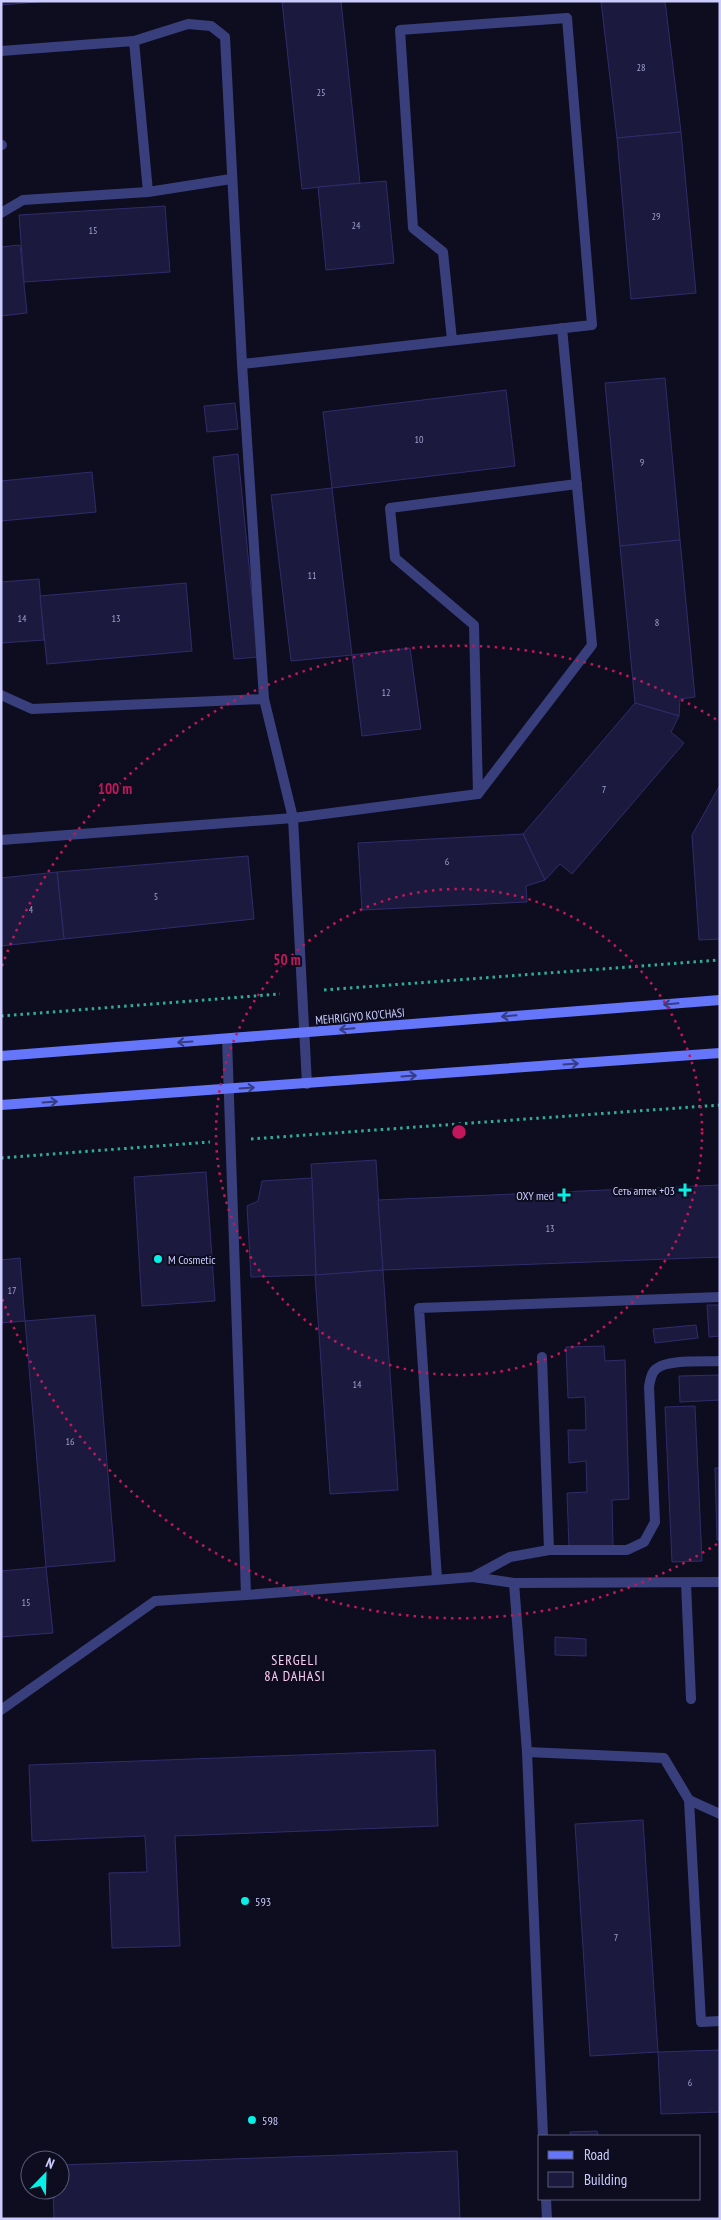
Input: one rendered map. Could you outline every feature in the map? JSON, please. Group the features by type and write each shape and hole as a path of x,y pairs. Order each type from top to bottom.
{"main road":[{"name":"MEHRIGIYO KO'CHASI","path":"1,1056 720,1000"},
{"path":"1,1106 720,1053"}],"lane":[{"path":"242,364 592,325 567,18 400,30 413,228 443,252 452,340"},
{"path":"1,51 134,41 188,24 211,26 225,38 242,364 264,699 293,818 307,1084"},
{"path":"134,41 148,192"},
{"path":"1,213 23,200 148,192 232,179"},
{"path":"1,840 293,818 478,794 592,646 562,328"},
{"path":"478,794 474,625 395,558 390,508 577,484"},
{"path":"1,695 32,710 264,699"},
{"path":"227,1039 246,1595"},
{"path":"437,1580 419,1308 720,1297"},
{"path":"542,1357 549,1550"},
{"path":"473,1577 510,1557 549,1550 627,1550 644,1542 655,1522 649,1387 651,1376 657,1368 669,1363 720,1361"},
{"path":"1,1710 155,1601 473,1577 514,1583 720,1582"},
{"path":"514,1583 527,1752 543,2135"},
{"path":"686,1583 691,1699"},
{"path":"527,1752 664,1758 689,1800 701,2022 720,2021"},
{"path":"689,1800 720,1814"},
{"path":"546,2200 547,2219"}],"path":[{"path":"1,1016 720,960"},
{"path":"1,1158 720,1105"}],"building":[{"path":"1,1 49,1 1,5"},
{"path":"282,1 341,1 360,183 302,189"},
{"path":"601,1 665,1 681,132 617,138"},
{"path":"681,132 696,293 631,299 617,138"},
{"path":"386,181 394,263 326,270 318,187"},
{"path":"165,206 170,272 24,282 19,215"},
{"path":"20,245 27,313 1,316 1,247"},
{"path":"665,378 680,540 620,546 605,383"},
{"path":"506,390 515,466 332,488 323,412"},
{"path":"235,403 238,429 207,432 204,406"},
{"path":"238,454 258,657 234,659 213,457"},
{"path":"92,472 96,512 1,521 1,481"},
{"path":"332,488 352,655 291,661 271,495"},
{"path":"680,540 695,697 680,699 679,716 635,703 620,546"},
{"path":"39,579 44,640 1,643 1,582"},
{"path":"186,583 192,651 47,664 40,596"},
{"path":"410,648 421,729 362,736 352,655"},
{"path":"635,703 679,716 671,732 684,743 572,874 560,864 545,880 523,834"},
{"path":"720,785 720,939 699,940 692,835"},
{"path":"523,834 545,880 526,886 527,902 362,910 358,843"},
{"path":"248,856 254,919 64,939 57,872"},
{"path":"57,872 64,939 1,946 1,878"},
{"path":"376,1160 383,1270 316,1275 311,1164"},
{"path":"206,1172 215,1301 142,1306 134,1177"},
{"path":"312,1178 316,1275 251,1277 247,1206 258,1201 262,1181"},
{"path":"720,1185 720,1257 383,1270 378,1200"},
{"path":"20,1258 25,1321 1,1323 1,1260"},
{"path":"383,1270 398,1490 330,1494 315,1275"},
{"path":"707,1305 720,1305 720,1336 709,1337"},
{"path":"95,1315 115,1561 46,1567 25,1321"},
{"path":"696,1325 698,1338 655,1343 653,1329"},
{"path":"604,1346 605,1361 625,1360 629,1499 612,1500 613,1546 569,1548 567,1493 587,1492 586,1461 569,1463 568,1430 586,1430 585,1397 568,1398 566,1347"},
{"path":"720,1375 720,1400 680,1402 679,1376"},
{"path":"695,1406 702,1561 672,1562 665,1407"},
{"path":"715,1468 720,1468 720,1540 717,1540"},
{"path":"46,1567 53,1633 1,1637 1,1571"},
{"path":"555,1637 586,1639 586,1656 555,1655"},
{"path":"435,1750 438,1826 175,1836 180,1946 112,1948 109,1873 147,1872 145,1836 32,1841 29,1765"},
{"path":"643,1820 658,2052 590,2056 575,1824"},
{"path":"720,2050 720,2112 661,2114 658,2052"},
{"path":"597,2131 598,2135 571,2135 570,2132"},
{"path":"457,2151 460,2219 54,2219 53,2200 70,2200 70,2165"}],"place":[{"name":"Сеть аптек +03","path":"685,1190"},
{"name":"OXY med","path":"564,1195"},
{"name":"M Cosmetic","path":"158,1259"},
{"name":"593","path":"245,1901"},
{"name":"598","path":"252,2120"}],"district":[{"name":"SERGELI 8A DAHASI","path":"295,1668"}]}
